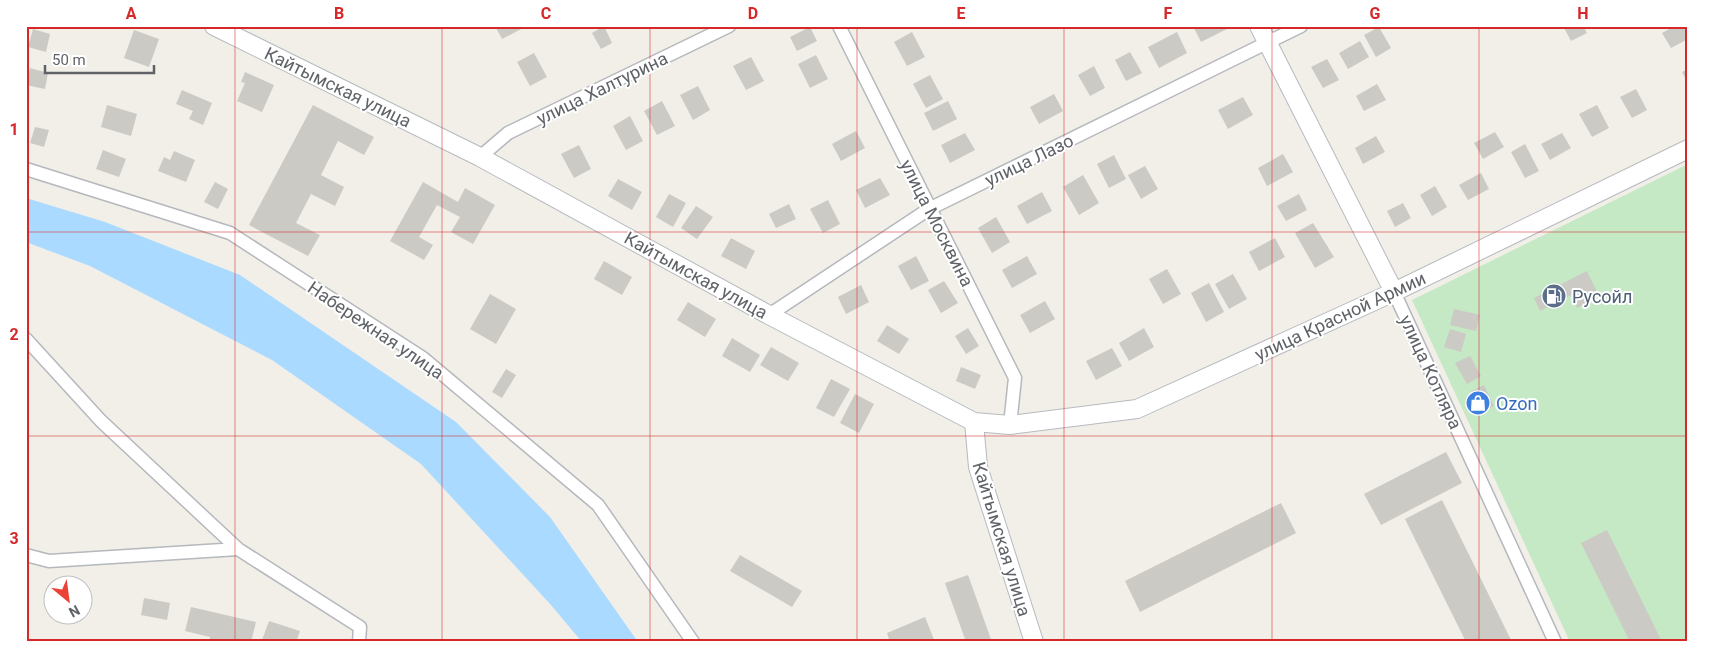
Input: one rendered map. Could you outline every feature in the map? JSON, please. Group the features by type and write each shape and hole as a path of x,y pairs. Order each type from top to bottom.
{"street":[{"name":"Кайтымская улица","path":"214,26 480,157 769,315 974,422 978,467 1034,642"},
{"name":"улица Халтурина","path":"480,157 508,133 729,26"},
{"name":"улица Москвина","path":"839,26 1015,378 1010,425"},
{"name":"улица Котляра","path":"1260,26 1394,292 1555,642"},
{"name":"улица Лазо","path":"769,315 929,209 1301,26"},
{"name":"улица Красной Армии","path":"974,422 1010,425 1137,409 1394,292 1688,149"},
{"name":"Набережная улица","path":"26,169 230,233 423,358 598,505 693,642"},
{"path":"26,339 101,421 238,549 360,627 359,642"},
{"path":"26,555 49,561 238,549"}],"green space":[{"path":"1688,164 1688,642 1570,642 1412,300"}],"water":[{"path":"26,198 105,222 240,275 456,422 550,517 638,642 582,642 551,605 421,464 272,360 90,266 26,242"}],"building":[{"path":"495,26 527,26 502,39"},
{"path":"604,26 612,43 601,49 592,33"},
{"path":"1193,26 1225,26 1227,29 1201,42"},
{"path":"1563,26 1583,26 1587,33 1571,41"},
{"path":"1675,26 1686,26 1688,39 1671,48 1662,33"},
{"path":"810,27 817,41 797,51 790,37"},
{"path":"1379,27 1391,48 1376,57 1364,35"},
{"path":"33,29 50,34 46,52 28,47"},
{"path":"134,30 159,39 149,67 124,58"},
{"path":"912,32 925,57 907,66 894,42"},
{"path":"1177,32 1187,53 1159,68 1148,47"},
{"path":"1360,41 1369,57 1348,69 1339,53"},
{"path":"1130,52 1142,73 1126,81 1115,60"},
{"path":"534,53 547,77 530,86 517,62"},
{"path":"816,55 828,79 810,88 798,64"},
{"path":"751,57 764,81 746,90 733,66"},
{"path":"1327,59 1339,80 1323,88 1311,67"},
{"path":"1094,66 1105,88 1090,96 1078,75"},
{"path":"30,68 48,73 45,89 26,85"},
{"path":"1688,69 1688,83 1682,72"},
{"path":"245,72 274,85 262,112 237,101 245,83 241,82"},
{"path":"930,75 943,99 926,108 913,84"},
{"path":"1377,84 1386,100 1364,111 1356,96"},
{"path":"698,86 710,110 693,120 680,95"},
{"path":"1636,89 1647,110 1632,118 1620,97"},
{"path":"182,90 212,103 203,125 189,119 193,111 176,104"},
{"path":"1054,94 1063,111 1039,124 1030,107"},
{"path":"1243,97 1253,115 1228,129 1218,110"},
{"path":"662,101 675,126 657,135 644,111"},
{"path":"948,101 957,119 933,131 924,113"},
{"path":"107,105 137,114 131,136 101,127"},
{"path":"313,105 374,137 364,155 338,141 321,175 344,187 335,206 311,194 296,223 320,235 308,256 249,225"},
{"path":"1597,105 1609,128 1592,137 1579,114"},
{"path":"630,116 643,141 626,150 613,126"},
{"path":"35,127 49,130 44,147 30,143"},
{"path":"856,131 865,148 841,161 832,144"},
{"path":"1495,132 1504,147 1483,159 1474,143"},
{"path":"965,133 975,150 950,163 941,145"},
{"path":"1562,133 1571,148 1550,160 1541,144"},
{"path":"1376,136 1385,152 1363,164 1355,148"},
{"path":"1525,144 1539,171 1525,178 1511,152"},
{"path":"579,145 591,169 574,178 561,154"},
{"path":"103,150 126,159 119,177 96,169"},
{"path":"174,151 195,160 186,182 158,171 164,157 170,160"},
{"path":"1283,154 1293,172 1267,186 1258,168"},
{"path":"1114,155 1126,179 1109,188 1097,164"},
{"path":"1145,166 1158,189 1141,199 1128,175"},
{"path":"1481,173 1489,189 1468,200 1459,185"},
{"path":"1083,175 1099,203 1079,215 1063,187"},
{"path":"880,178 890,195 865,208 856,190"},
{"path":"618,179 642,192 632,210 608,196"},
{"path":"215,182 228,189 218,209 204,202"},
{"path":"423,182 458,202 465,188 495,205 473,244 451,232 460,217 437,205 419,237 433,245 424,260 390,241"},
{"path":"1435,186 1447,207 1432,216 1420,195"},
{"path":"1042,192 1052,211 1027,224 1017,206"},
{"path":"669,194 686,203 673,227 656,217"},
{"path":"1299,194 1307,210 1286,221 1277,206"},
{"path":"828,200 840,224 823,233 810,209"},
{"path":"1403,203 1411,218 1395,227 1387,211"},
{"path":"789,204 796,219 776,228 769,214"},
{"path":"696,206 713,217 697,239 681,228"},
{"path":"996,217 1010,242 992,253 978,228"},
{"path":"1313,223 1334,257 1315,268 1295,233"},
{"path":"731,238 755,251 746,269 721,256"},
{"path":"1275,238 1285,257 1259,271 1249,252"},
{"path":"916,256 929,281 911,290 898,266"},
{"path":"1027,256 1037,274 1012,288 1002,270"},
{"path":"604,261 632,277 622,295 594,279"},
{"path":"1167,269 1181,294 1163,304 1149,279"},
{"path":"1587,271 1599,296 1577,308 1571,295 1540,311 1534,298"},
{"path":"1233,274 1247,299 1229,309 1215,284"},
{"path":"944,281 958,303 941,313 928,290"},
{"path":"1209,283 1224,312 1206,322 1191,293"},
{"path":"861,285 869,302 846,314 838,297"},
{"path":"490,294 516,309 496,344 470,329"},
{"path":"1045,301 1055,319 1030,333 1020,315"},
{"path":"688,302 716,319 705,337 677,320"},
{"path":"1454,309 1480,315 1476,331 1450,325"},
{"path":"887,325 909,339 899,354 877,341"},
{"path":"968,328 979,346 966,354 955,336"},
{"path":"1144,328 1154,347 1129,361 1119,343"},
{"path":"1450,329 1466,334 1461,352 1444,347"},
{"path":"732,338 760,355 750,372 722,356"},
{"path":"771,347 799,363 788,381 760,365"},
{"path":"1112,348 1122,366 1096,380 1086,361"},
{"path":"1470,356 1481,376 1467,384 1455,363"},
{"path":"961,367 981,375 975,389 956,381"},
{"path":"506,369 516,375 502,398 492,392"},
{"path":"831,379 850,389 834,417 816,408"},
{"path":"1484,385 1494,406 1480,413 1470,392"},
{"path":"855,394 874,404 859,433 840,423"},
{"path":"1446,452 1462,483 1381,525 1364,494"},
{"path":"1442,500 1512,642 1466,642 1405,519"},
{"path":"1281,503 1296,533 1140,612 1125,581"},
{"path":"1607,530 1662,642 1630,642 1581,543"},
{"path":"740,555 802,591 792,607 730,571"},
{"path":"968,575 992,642 966,642 945,583"},
{"path":"144,598 170,603 167,620 141,615"},
{"path":"191,607 256,622 251,642 209,642 210,637 185,631"},
{"path":"925,617 935,642 890,642 887,633"},
{"path":"269,621 300,631 296,642 267,642 262,640"}],"place":[{"name":"Русойл","path":"1554,296"},
{"name":"Ozon","path":"1478,403"}]}
